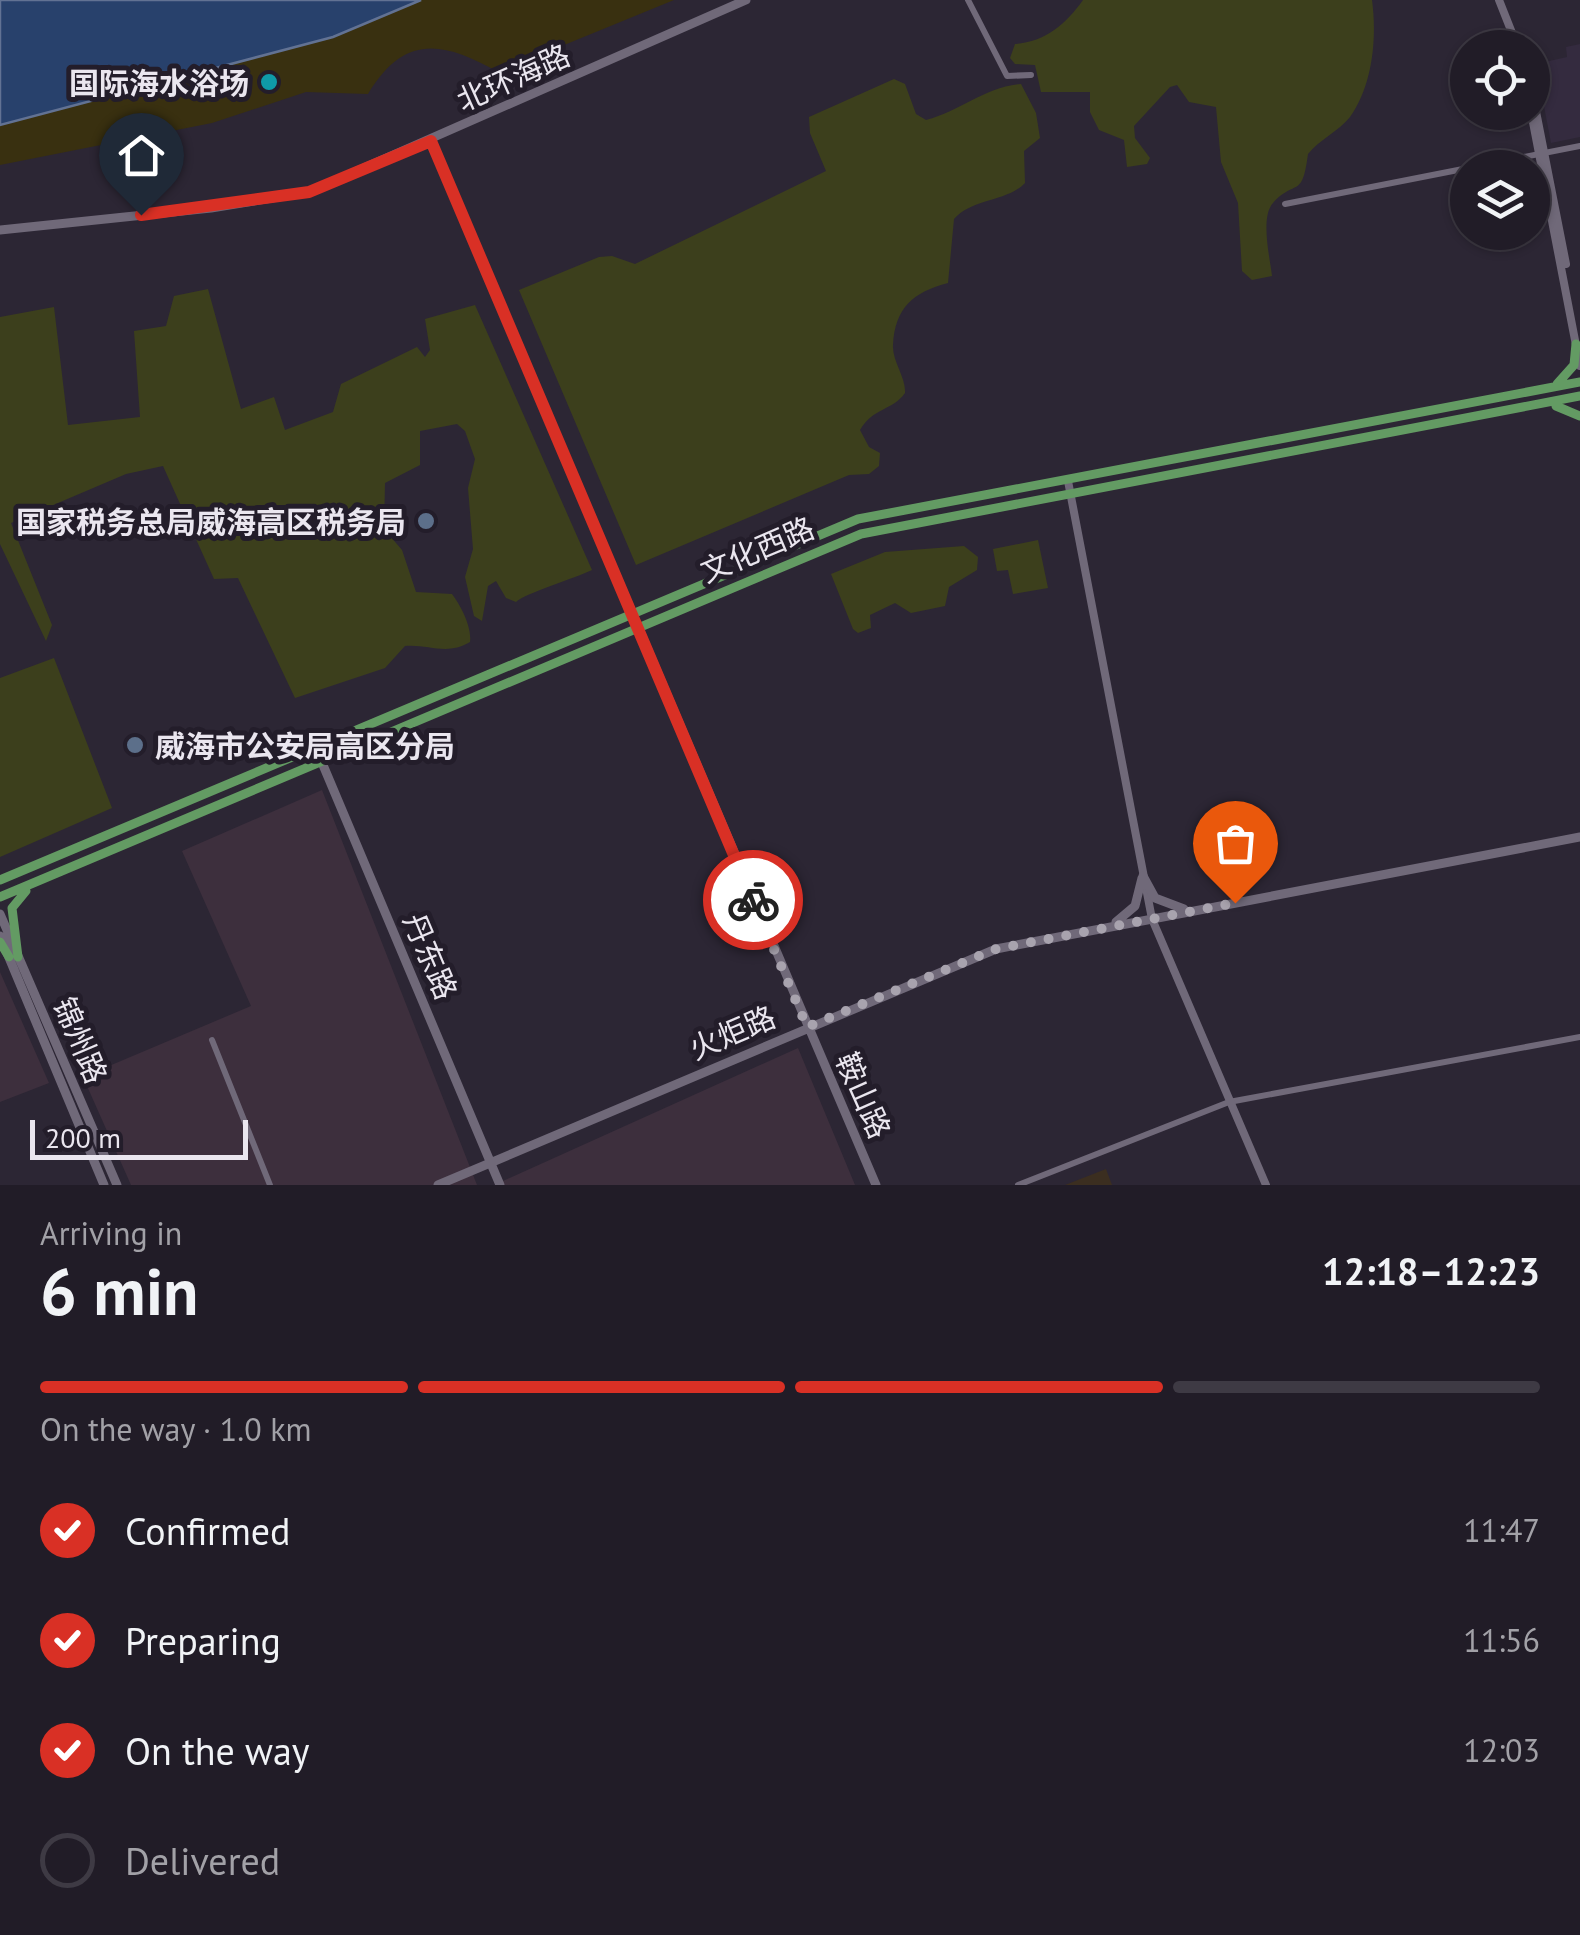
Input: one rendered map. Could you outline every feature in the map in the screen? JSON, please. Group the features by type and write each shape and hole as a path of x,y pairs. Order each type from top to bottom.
{"main road":[{"name":"北环海路","path":"0,230 273,200 344,180 746,0"},
{"name":"鞍山路","path":"431,141 876,1185"},
{"path":"1537,390 1558,383 1567,374 1574,365 1578,343"},
{"name":"文化西路","path":"0,880 858,519 1580,382"},
{"name":"文化西路","path":"0,897 860,534 1580,396"},
{"path":"1538,405 1562,406 1580,416"},
{"name":"丹东路","path":"315,746 500,1185"},
{"name":"火炬路","path":"438,1185 980,954 1580,837"},
{"path":"0,869 39,864"},
{"path":"1142,876 1162,904 1199,910"},
{"path":"1109,927 1136,906 1142,876"},
{"path":"14,957 12,908 18,896 45,878"},
{"name":"锦州路","path":"0,914 104,1185"},
{"path":"0,939 14,957"},
{"name":"锦州路","path":"14,957 117,1185"}],"street":[{"path":"968,0 1007,76 1031,75"},
{"path":"1497,0 1509,30"},
{"path":"1550,151 1580,146"},
{"path":"1285,204 1450,171"},
{"path":"1550,190 1580,366"},
{"path":"1068,481 1152,918 1266,1185"},
{"path":"1018,1185 1229,1102 1580,1036"},
{"path":"212,1040 270,1185"}],"shaded area":[{"path":"1580,44 1580,137 1551,143 1550,61 1567,57 1566,47"},
{"path":"322,790 477,1185 131,1185 83,1077 251,1006 182,851"},
{"path":"0,972 49,1083 0,1102"},
{"path":"798,1048 855,1185 494,1185"},
{"path":"1106,1169 1112,1185 1065,1185"}],"green space":[{"path":"1083,0 1372,0 1372,60 1358,104 1345,122 1308,154 1300,183 1269,209 1267,238 1272,276 1252,280 1242,271 1238,203 1221,162 1216,107 1189,102 1177,85 1170,87 1134,126 1135,138 1150,158 1147,164 1127,167 1124,140 1099,130 1090,112 1090,92 1041,92 1035,65 1015,64 1010,58 1015,44 1036,40 1054,30"},
{"path":"894,79 905,84 916,114 926,120 996,90 1021,84 1036,113 1040,138 1024,151 1025,183 1009,194 971,207 954,219 948,283 925,291 902,311 893,345 905,393 871,417 860,430 869,447 880,453 879,466 869,474 849,475 636,565 519,290 599,257 612,256 635,264 826,171 810,133 809,117"},
{"path":"208,289 241,409 274,397 285,430 333,412 341,384 417,347 425,357 430,350 425,319 475,305 592,570 516,602 506,598 496,581 488,586 482,621 474,616 465,577 473,549 468,488 475,459 465,431 457,424 420,431 420,465 385,483 384,529 402,550 416,592 452,594 465,617 470,642 446,649 405,646 385,668 295,698 238,578 214,579 163,466 126,474 11,523 52,625 46,641 0,544 0,317 54,307 68,425 140,417 134,331 166,326 174,296"},
{"path":"1038,540 1048,588 1013,594 1008,570 997,571 993,549"},
{"path":"964,546 978,557 977,570 949,587 945,606 911,613 895,603 870,615 871,628 858,633 853,629 831,574 885,552"},
{"path":"54,658 112,808 0,857 0,678"}],"sand":[{"name":"国际海水浴场","path":"421,0 674,0 498,72 459,54 425,49 395,61 368,94 306,92 212,123 0,165 0,125 333,37"}],"water":[{"path":"0,0 421,0 333,37 0,125"}],"way so far":[{"path":"753,900 807,1027 996,949 1235,903"}],"place":[{"name":"国际海水浴场","path":"269,82"},
{"name":"国家税务总局威海高区税务局","path":"426,521"},
{"name":"威海市公安局高区分局","path":"135,745"}],"route":[{"path":"141,215 273,200 309,192 431,141 753,900"}]}
